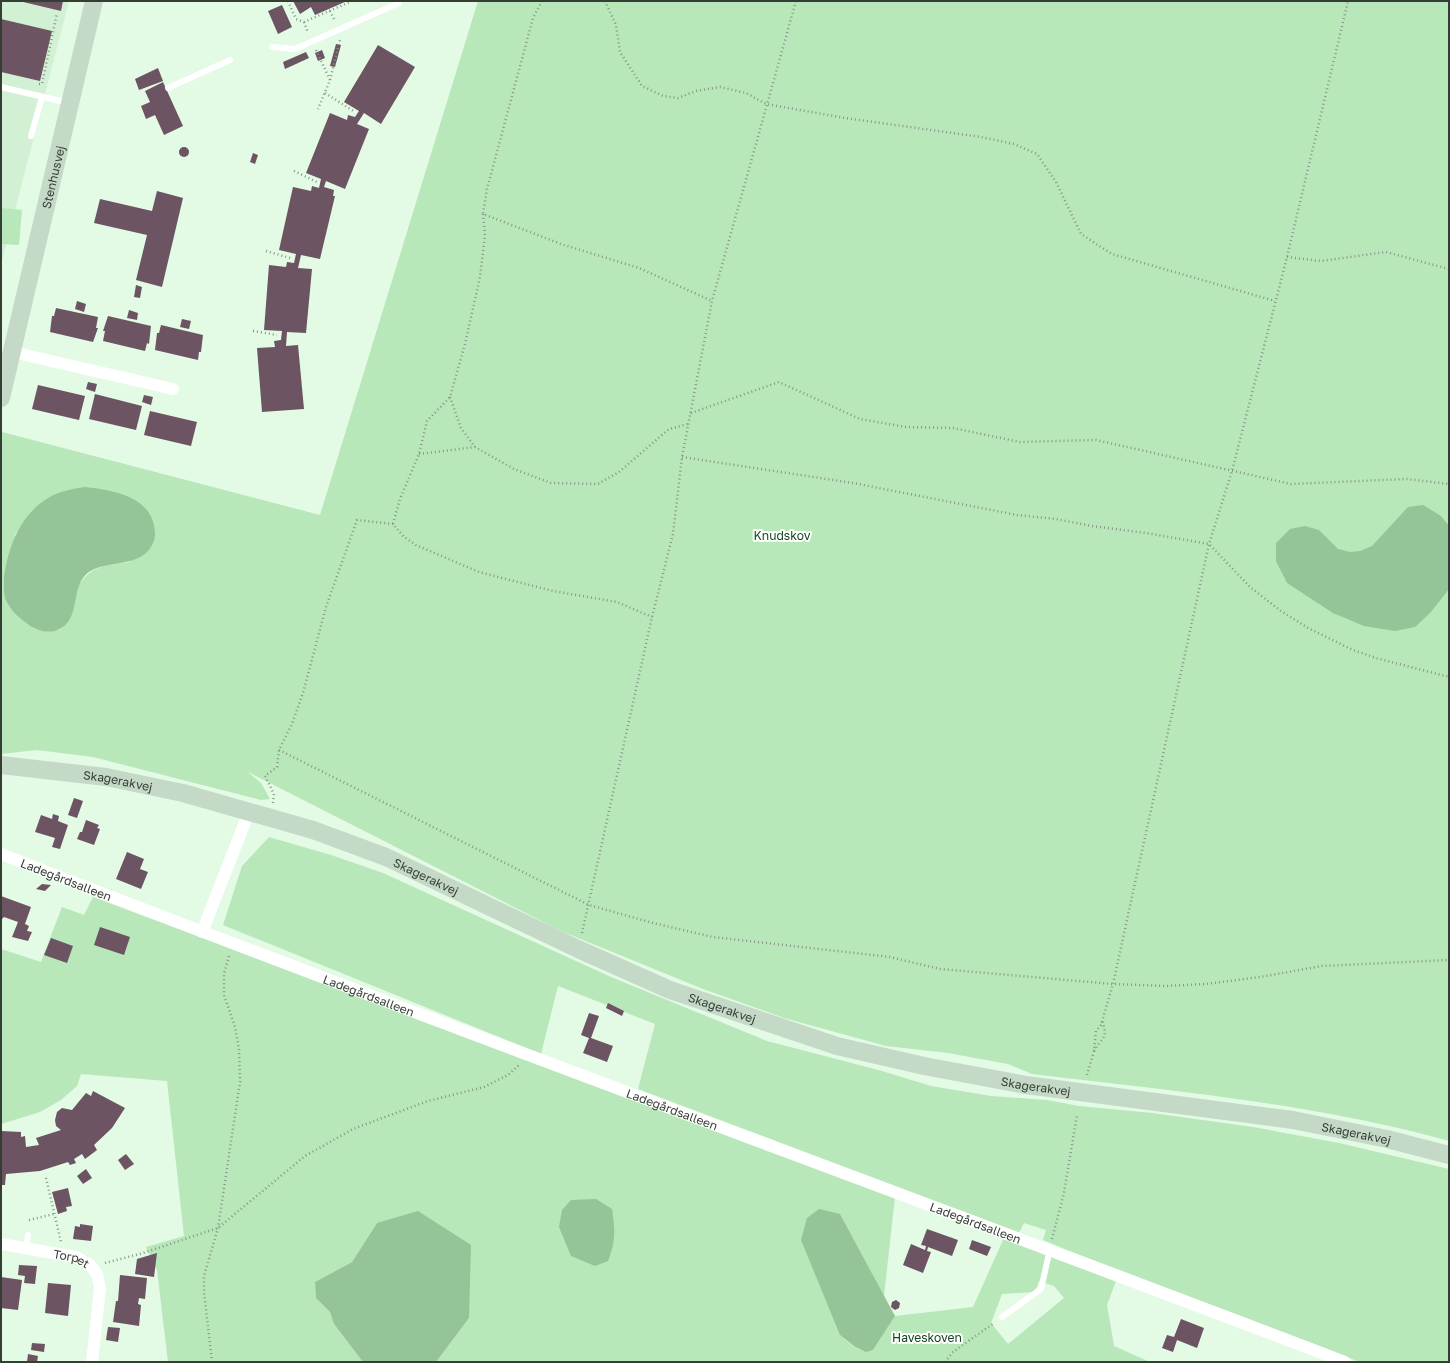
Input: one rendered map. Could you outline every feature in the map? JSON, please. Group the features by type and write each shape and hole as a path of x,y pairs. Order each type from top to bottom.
{"street":[{"name":"Stenhusvej","path":"1,398 94,1"},
{"path":"12,352 173,389"},
{"name":"Skagerakvej","path":"1,765 106,777 183,793 313,830 386,857 578,949 670,990 837,1046 924,1066 1026,1085 1293,1120 1387,1139 1449,1155"},
{"name":"Skagerakvej","path":"1,770 23,768"},
{"path":"202,932 249,812"},
{"name":"Ladegårdsalleen","path":"1,854 233,944 1050,1249 1345,1362"},
{"name":"Torpet","path":"1,1244 76,1257 91,1267 97,1274 100,1288 92,1362"}],"lane":[{"path":"272,47 294,49 399,3"},
{"path":"168,88 230,60"},
{"path":"1,87 70,103"},
{"path":"31,136 42,96"},
{"path":"26,1248 28,1235"},
{"path":"1002,1317 1041,1289 1050,1249"}],"path":[{"path":"288,1 296,20 304,22 352,1"},
{"path":"393,524 400,499 419,454 427,421 450,397 465,344 480,277 485,235 483,214 487,189 533,18 542,1"},
{"path":"606,1 616,25 620,52 642,86 664,96 678,98 696,91 720,87 746,93 766,104 845,118 981,137 1014,144 1037,154 1056,182 1081,234 1112,254 1275,301"},
{"path":"578,949 652,617 673,534 682,457 712,302 766,104 796,1"},
{"path":"1087,1075 1094,1051 1096,1031 1102,1020 1113,984 1209,544 1232,472 1287,257 1348,1"},
{"path":"318,109 330,80 342,36 330,10"},
{"path":"35,83 42,84 57,13"},
{"path":"312,41 330,80"},
{"path":"324,92 355,112"},
{"path":"294,171 317,182"},
{"path":"483,214 561,244 639,268 712,302"},
{"path":"266,251 290,258"},
{"path":"1287,257 1321,261 1386,252 1449,269"},
{"path":"253,331 277,335"},
{"path":"691,414 779,382 860,419 906,427 953,428 1020,442 1096,440 1232,472 1291,484 1406,479 1449,484"},
{"path":"450,397 461,428 476,447 514,469 551,483 598,484 618,472 669,429 688,424"},
{"path":"419,454 476,447"},
{"path":"682,457 853,484 1016,515 1056,519 1209,544 1250,587 1281,611 1308,628 1353,650 1376,658 1449,677"},
{"path":"270,818 274,794 265,776 277,767 279,750 292,724 303,693 326,607 357,520 393,524 404,537 416,545 479,572 553,591 618,602 652,617"},
{"path":"279,750 589,905 653,923 713,937 890,957 940,968 1113,984 1166,986 1206,984 1322,966 1449,960"},
{"path":"212,1362 204,1292 204,1276 218,1228 240,1082 240,1049 235,1027 224,995 224,974 233,944"},
{"path":"1094,1051 1106,1036 1102,1020"},
{"path":"91,1267 140,1254 218,1228 305,1156 319,1148 353,1129 428,1101 484,1087 508,1075 528,1054"},
{"path":"1050,1249 1064,1193 1077,1115"},
{"path":"46,1178 64,1255"},
{"path":"29,1220 54,1214"},
{"path":"945,1362 953,1352 1002,1317"}],"shaded area":[{"path":"1,1 69,1 1,264"},
{"path":"85,487 116,492 127,496 144,507 150,515 154,525 154,541 147,552 139,558 99,567 90,571 79,585 72,615 68,622 63,627 55,631 48,632 38,630 17,616 5,598 4,578 12,544 23,523 38,505 57,494"},
{"path":"1423,505 1441,516 1449,526 1449,589 1430,613 1415,627 1395,631 1364,626 1333,613 1287,583 1276,561 1276,543 1290,529 1305,526 1319,530 1338,549 1350,552 1360,551 1372,546 1408,507"},
{"path":"596,1199 612,1209 614,1235 608,1261 595,1266 571,1256 559,1227 562,1210 571,1200"},
{"path":"819,1209 840,1214 895,1316 873,1350 866,1352 855,1347 840,1335 801,1240 807,1218"},
{"path":"418,1211 471,1245 469,1318 436,1362 363,1362 334,1324 330,1312 316,1298 315,1282 352,1262 377,1223"}],"green space":[{"name":"Knudskov","path":"478,1 1449,1 1449,1141 1398,1128 1294,1108 1189,1093 1032,1074 1008,1064 948,1053 886,1046 784,1018 703,989 561,931 248,772 261,783 270,799 261,800 93,757 37,750 1,754 2,432 320,515","holes":["47,499 130,562 104,566 89,574 78,587 61,629 49,632 33,628 15,535 31,512"]},
{"path":"1,208 22,210 19,245 1,244"},
{"path":"269,837 331,855 383,873 611,977 767,1041 882,1071 931,1086 991,1096 1047,1100 1079,1106 1152,1113 1253,1127 1339,1143 1449,1169 1449,1362 1360,1362 1043,1240 1046,1230 1024,1223 1019,1233 638,1089 655,1024 558,986 541,1054 223,925 242,866"},
{"name":"Haveskoven","path":"93,897 895,1197 884,1296 840,1214 840,1335 851,1345 863,1351 873,1350 895,1316 973,1307 1004,1238 1116,1281 1107,1305 1114,1346 1150,1362 436,1362 469,1318 377,1223 352,1262 315,1282 316,1298 330,1312 334,1324 363,1362 168,1362 157,1270 146,1247 184,1236 167,1081 81,1074 77,1086 61,1100 40,1112 1,1124 1,949 41,962 62,907 84,915","holes":["1039,1281 1054,1286 1064,1298 1008,1344 991,1323 1002,1294 1035,1292"]}],"building":[{"path":"19,1 63,1 61,11"},
{"path":"293,1 347,1 315,15 311,7 300,14"},
{"path":"282,5 292,27 278,34 268,11"},
{"path":"1,19 52,31 40,81 1,72"},
{"path":"336,44 341,45 335,67 330,66"},
{"path":"378,45 415,67 381,124 364,113 357,124 369,129 345,189 326,181 324,187 334,190 333,196 335,196 320,259 301,255 298,268 312,269 306,333 287,332 286,346 298,345 304,409 262,412 257,348 275,347 274,341 281,340 282,331 264,330 269,265 286,267 287,262 294,263 296,254 279,250 293,187 311,191 312,186 319,188 321,179 306,173 330,113 347,120 348,115 355,117 359,111 344,102"},
{"path":"322,50 325,58 318,61 315,53"},
{"path":"306,52 309,58 285,69 283,62"},
{"path":"158,68 163,81 139,90 135,79"},
{"path":"163,82 183,126 164,135 155,115 146,119 141,106 150,102 145,91"},
{"path":"182,147 186,147 188,148 188,156 182,157 179,154 179,150"},
{"path":"253,153 258,155 255,164 250,162"},
{"path":"157,191 183,198 162,287 136,280 147,235 94,223 100,199 152,211"},
{"path":"136,285 142,287 140,298 134,297"},
{"path":"77,301 86,304 84,312 75,309"},
{"path":"56,308 98,317 96,328 98,328 93,342 50,332 52,316 54,316"},
{"path":"129,310 138,313 137,320 127,318"},
{"path":"108,316 151,326 149,344 147,343 145,351 103,341 105,331 103,331"},
{"path":"182,319 191,321 189,329 180,327"},
{"path":"161,325 203,335 201,352 199,352 198,360 155,350 157,333 159,333"},
{"path":"88,382 97,384 95,392 86,389"},
{"path":"38,385 85,396 79,420 32,409"},
{"path":"95,394 142,406 136,430 89,419"},
{"path":"144,395 153,397 151,405 142,402"},
{"path":"150,411 197,422 191,446 144,435"},
{"path":"74,798 83,801 77,818 68,815"},
{"path":"53,814 59,816 58,821 68,825 60,849 52,847 55,838 35,832 41,815 52,819"},
{"path":"86,820 99,825 97,828 100,829 94,845 77,839 80,832 82,832"},
{"path":"127,852 144,859 140,869 148,872 141,889 116,879"},
{"path":"42,884 51,885 45,891 36,889"},
{"path":"1,896 31,907 25,924 29,926 27,931 32,932 28,941 12,937 18,922 4,917 1,920"},
{"path":"100,927 130,937 124,955 94,945"},
{"path":"51,938 73,946 67,963 44,955"},
{"path":"608,1003 624,1011 622,1016 606,1008"},
{"path":"589,1013 599,1016 591,1038 613,1046 607,1062 583,1053 589,1038 581,1035"},
{"path":"93,1091 125,1108 112,1128 94,1145 97,1150 85,1159 82,1154 74,1159 76,1163 70,1165 68,1162 40,1171 6,1174 5,1185 1,1185 1,1131 21,1132 21,1137 25,1136 26,1147 39,1145 36,1138 61,1130 56,1126 55,1120 57,1112 62,1108 72,1110 86,1093 91,1096"},
{"path":"126,1154 134,1164 125,1170 118,1160"},
{"path":"86,1169 92,1178 83,1184 77,1176"},
{"path":"68,1188 72,1206 66,1207 67,1211 58,1214 52,1192"},
{"path":"80,1224 93,1226 91,1241 73,1239 75,1226 80,1227"},
{"path":"927,1229 958,1240 952,1256 928,1247 927,1251 931,1252 923,1273 903,1265 911,1244 925,1250 926,1246 921,1245"},
{"path":"972,1240 991,1247 987,1256 969,1249"},
{"path":"157,1253 154,1277 135,1274 137,1259"},
{"path":"19,1265 37,1266 35,1284 24,1283 25,1276 18,1275"},
{"path":"120,1275 147,1278 145,1299 139,1298 138,1304 141,1305 139,1326 113,1322 116,1301 118,1301"},
{"path":"1,1277 22,1280 18,1310 1,1308"},
{"path":"48,1283 71,1285 68,1316 45,1313"},
{"path":"896,1300 900,1303 899,1308 895,1310 891,1307 892,1302"},
{"path":"1181,1319 1204,1328 1197,1348 1177,1340 1173,1352 1162,1348 1167,1335 1174,1337"},
{"path":"108,1327 120,1328 118,1342 106,1340"},
{"path":"32,1343 45,1344 44,1352 31,1350"},
{"path":"28,1354 38,1356 37,1362 27,1362"}]}
